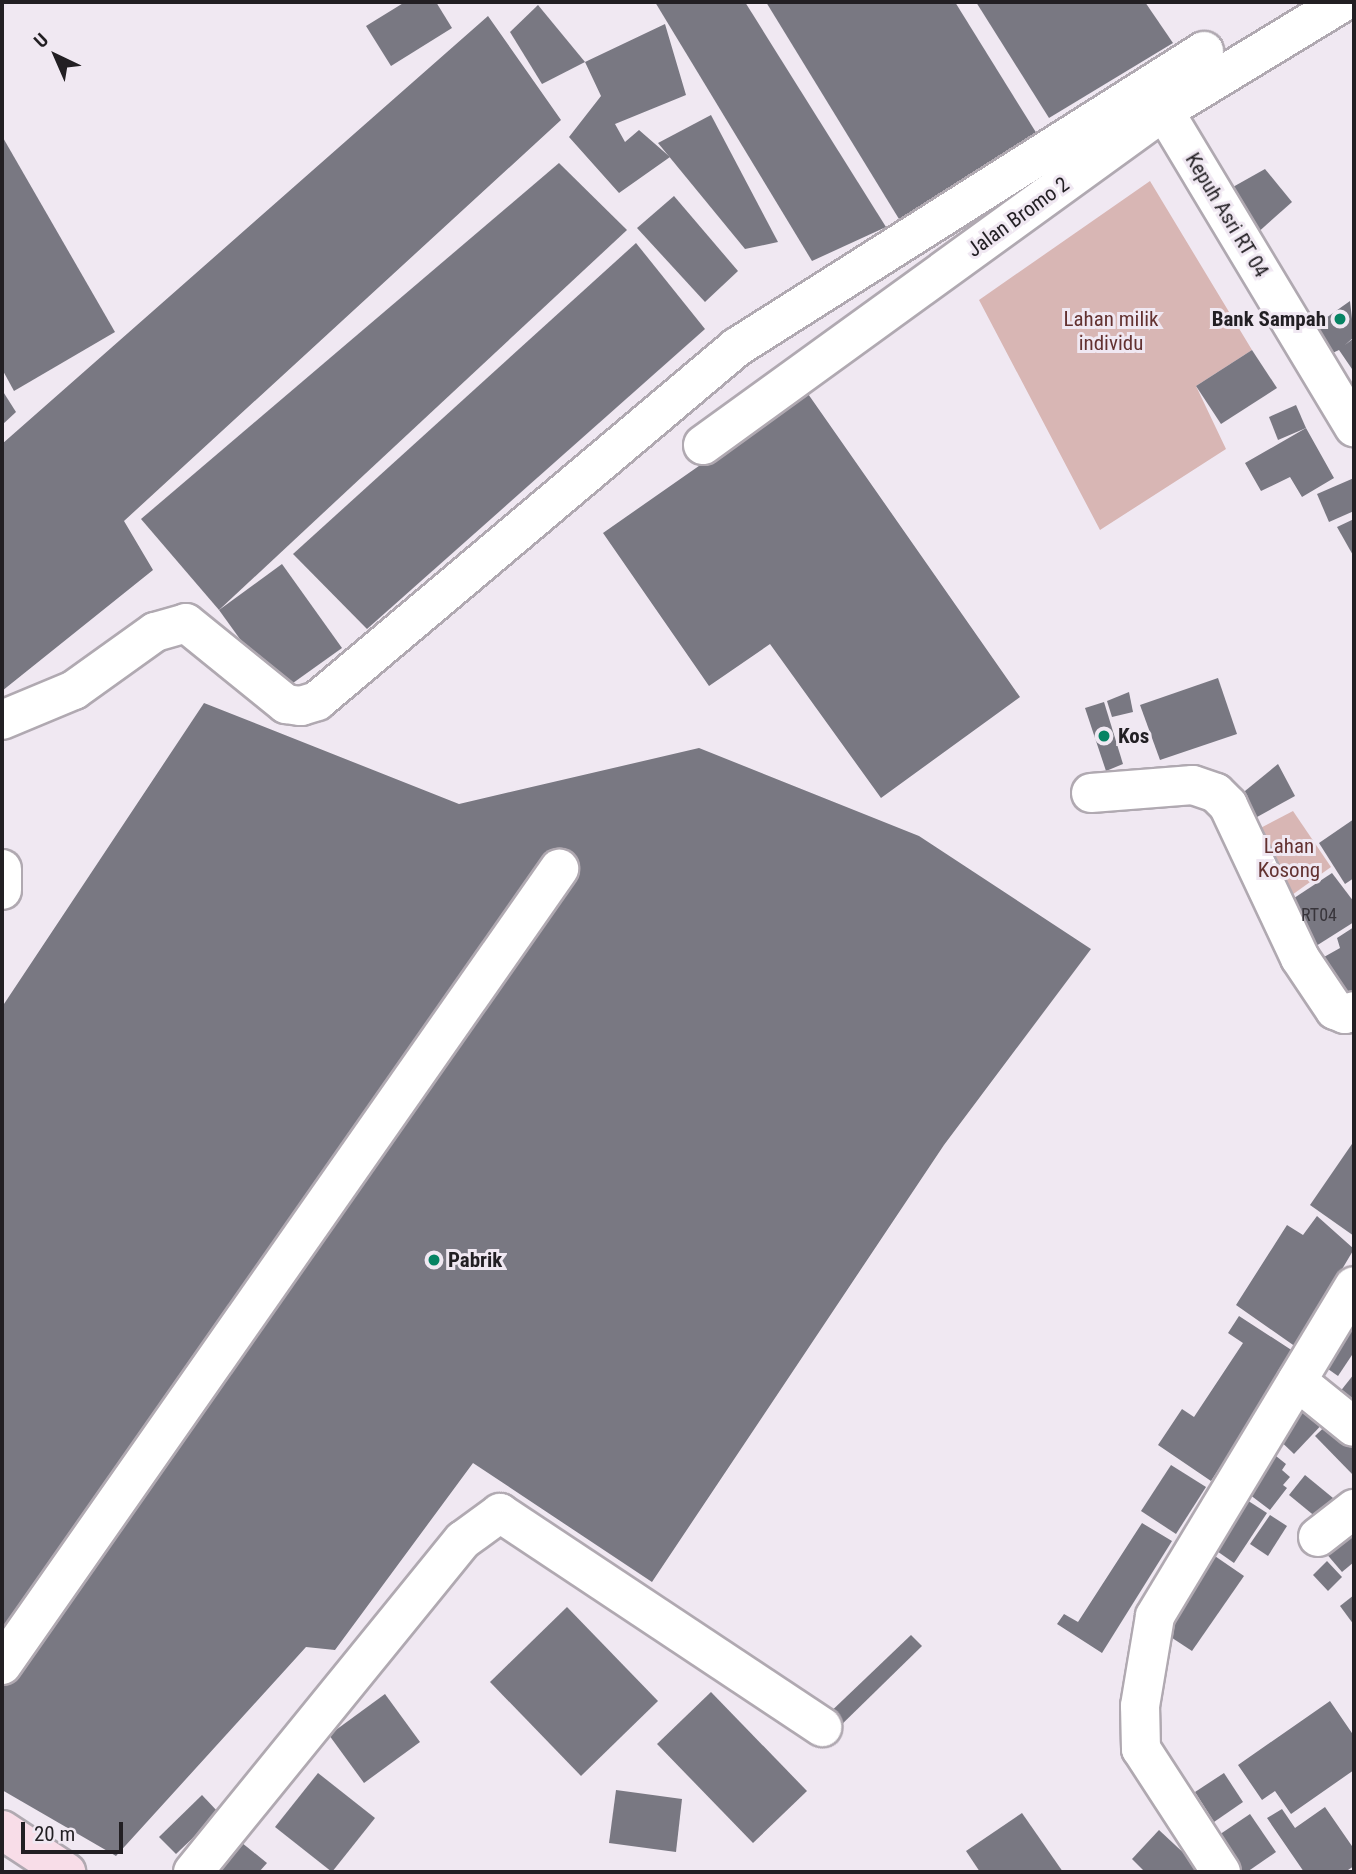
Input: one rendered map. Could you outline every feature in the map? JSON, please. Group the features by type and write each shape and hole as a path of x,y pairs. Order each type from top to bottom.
{"main road":[{"path":"2,1830 66,1872"}],"street":[{"name":"Jalan Bromo 2","path":"703,445 1164,111 1343,2"},
{"path":"2,720 74,690 155,632 186,623 286,704 301,706 317,701 737,347 1204,51"},
{"name":"Kepuh Asri RT 04","path":"1164,111 1354,427"},
{"path":"1091,793 1193,785 1216,793 1228,805 1300,958 1335,1010 1345,1014 1354,1011"},
{"path":"2,869 2,890"},
{"path":"2,1665 559,869"},
{"path":"1221,1872 1141,1749 1140,1706 1155,1616 1354,1286"},
{"path":"1297,1381 1354,1427"},
{"path":"1318,1537 1354,1509"},
{"path":"193,1872 463,1540 500,1513 822,1727"}],"green space":[{"name":"Lahan milik individu","path":"1150,181 1252,350 1196,386 1226,449 1100,530 979,300"},
{"name":"Lahan Kosong","path":"1293,811 1331,867 1278,905 1247,835"}],"building":[{"path":"405,2 436,2 452,28 391,66 366,26"},
{"path":"655,2 745,2 886,227 812,261"},
{"path":"766,2 955,2 1037,134 899,219"},
{"path":"976,2 1145,2 1173,43 1049,118"},
{"path":"538,5 585,62 542,84 510,32"},
{"path":"488,16 561,120 124,521 153,570 2,691 2,444"},
{"path":"665,24 686,95 615,124 625,142 639,130 670,157 619,193 569,137 601,96 585,62"},
{"path":"711,115 778,242 745,249 658,143"},
{"path":"2,136 115,332 14,391 2,369"},
{"path":"559,163 627,230 219,610 141,519"},
{"path":"1265,169 1292,202 1255,235 1224,192"},
{"path":"674,196 738,271 705,302 637,228"},
{"path":"636,243 705,329 367,629 293,554"},
{"name":"Bank Sampah","path":"1350,301 1354,337 1345,345 1354,338 1352,369 1339,350 1326,356 1309,330"},
{"path":"1252,350 1277,388 1221,424 1196,386"},
{"path":"2,390 16,412 2,425"},
{"path":"806,391 1020,697 881,798 770,644 709,686 603,533"},
{"path":"1296,405 1306,428 1278,440 1269,417"},
{"path":"1306,428 1334,478 1302,497 1290,477 1261,491 1245,463"},
{"path":"1354,478 1354,511 1329,522 1317,494"},
{"path":"1354,519 1354,557 1337,527"},
{"path":"282,564 342,648 279,693 219,610"},
{"path":"1218,678 1237,734 1160,760 1140,705"},
{"name":"Kos","path":"1129,692 1133,712 1112,717 1107,701"},
{"name":"Kos","path":"1104,702 1123,764 1106,771 1085,708"},
{"name":"Pabrik","path":"204,703 459,804 699,748 919,836 1091,949 944,1145 652,1582 473,1463 335,1650 306,1647 116,1856 2,1790 2,1007"},
{"path":"1278,764 1295,796 1239,827 1229,804"},
{"path":"1354,819 1354,878 1345,884 1319,843"},
{"path":"1332,873 1354,902 1354,922 1305,953 1279,908"},
{"path":"1354,927 1354,990 1333,1004 1308,966 1340,948 1337,938"},
{"path":"1354,1141 1354,1236 1310,1205"},
{"path":"1317,1216 1354,1249 1296,1347 1236,1305 1287,1225 1303,1235"},
{"path":"1354,1310 1354,1352 1338,1376 1318,1362"},
{"path":"1239,1316 1296,1353 1211,1481 1158,1445 1182,1409 1194,1417 1243,1343 1228,1333"},
{"path":"1354,1374 1354,1406 1339,1393"},
{"path":"1304,1396 1328,1418 1294,1454 1271,1432"},
{"path":"1338,1414 1354,1431 1354,1476 1315,1436"},
{"path":"1266,1448 1286,1464 1282,1470 1290,1477 1283,1485 1287,1488 1270,1510 1237,1485"},
{"path":"1171,1465 1206,1487 1176,1534 1141,1511"},
{"path":"1305,1475 1344,1507 1328,1527 1289,1495"},
{"path":"1236,1493 1267,1513 1234,1563 1204,1542"},
{"path":"1270,1515 1287,1526 1268,1556 1250,1544"},
{"path":"1354,1518 1354,1562 1342,1572 1319,1545"},
{"path":"1142,1523 1172,1541 1102,1653 1057,1624 1064,1614 1078,1622"},
{"path":"1209,1552 1244,1576 1192,1651 1157,1628"},
{"path":"1327,1561 1342,1577 1328,1591 1313,1575"},
{"path":"1354,1595 1354,1625 1340,1606"},
{"path":"567,1607 658,1701 581,1776 490,1682"},
{"path":"911,1635 922,1646 834,1732 822,1720"},
{"path":"711,1692 807,1791 753,1843 657,1744"},
{"path":"385,1694 420,1742 364,1783 329,1735"},
{"path":"1330,1701 1354,1736 1354,1770 1291,1814 1275,1791 1262,1800 1238,1765"},
{"path":"318,1773 375,1818 332,1872 275,1827"},
{"path":"1224,1773 1243,1802 1214,1822 1195,1792"},
{"path":"616,1790 682,1799 676,1852 609,1843"},
{"path":"202,1795 219,1813 176,1854 159,1837"},
{"path":"1325,1807 1354,1849 1354,1866 1345,1872 1304,1872 1267,1818 1282,1809 1295,1828"},
{"path":"1022,1813 1063,1872 980,1872 966,1851"},
{"path":"1250,1814 1276,1852 1247,1872 1232,1872 1210,1841"},
{"path":"1159,1830 1204,1872 1145,1872 1132,1859"},
{"path":"231,1834 267,1863 259,1872 200,1872"}],"place":[{"name":"Bank Sampah","path":"1340,319"},
{"name":"Kos","path":"1104,736"},
{"name":"Pabrik","path":"434,1260"}]}
